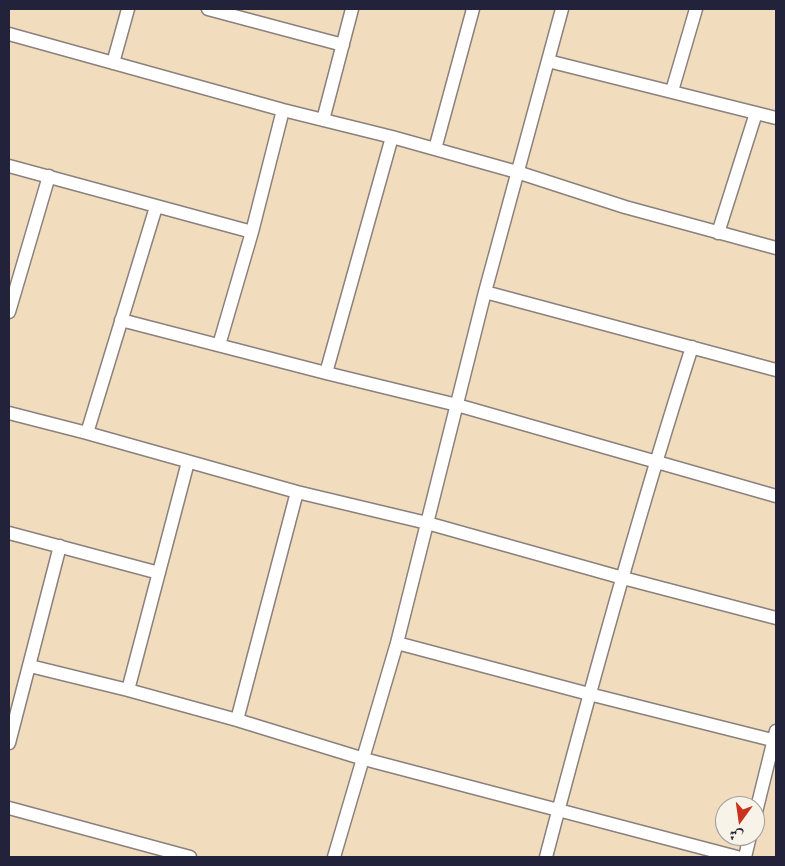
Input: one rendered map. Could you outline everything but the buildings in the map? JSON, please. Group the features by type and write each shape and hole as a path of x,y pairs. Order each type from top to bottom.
{"street":[{"path":"113,63 128,9"},
{"path":"208,9 342,45"},
{"path":"323,120 352,9"},
{"path":"435,149 473,9"},
{"path":"334,857 397,643 516,172 562,9"},
{"path":"672,91 696,9"},
{"path":"9,34 283,110 392,137 516,172 624,207 776,248"},
{"path":"548,61 776,118"},
{"path":"219,345 252,232 283,110"},
{"path":"718,233 756,113"},
{"path":"326,374 392,137"},
{"path":"9,166 252,232"},
{"path":"9,312 49,176"},
{"path":"87,433 156,207"},
{"path":"485,292 776,370"},
{"path":"121,320 326,374 457,405 776,496"},
{"path":"546,857 589,694 655,462 692,347"},
{"path":"9,413 297,492 427,523 623,578 776,618"},
{"path":"128,690 188,462"},
{"path":"237,720 297,492"},
{"path":"9,533 159,572"},
{"path":"9,742 60,546"},
{"path":"397,643 589,694 775,738 760,796"},
{"path":"30,666 128,690 364,758 737,857"},
{"path":"9,808 190,857"}]}
